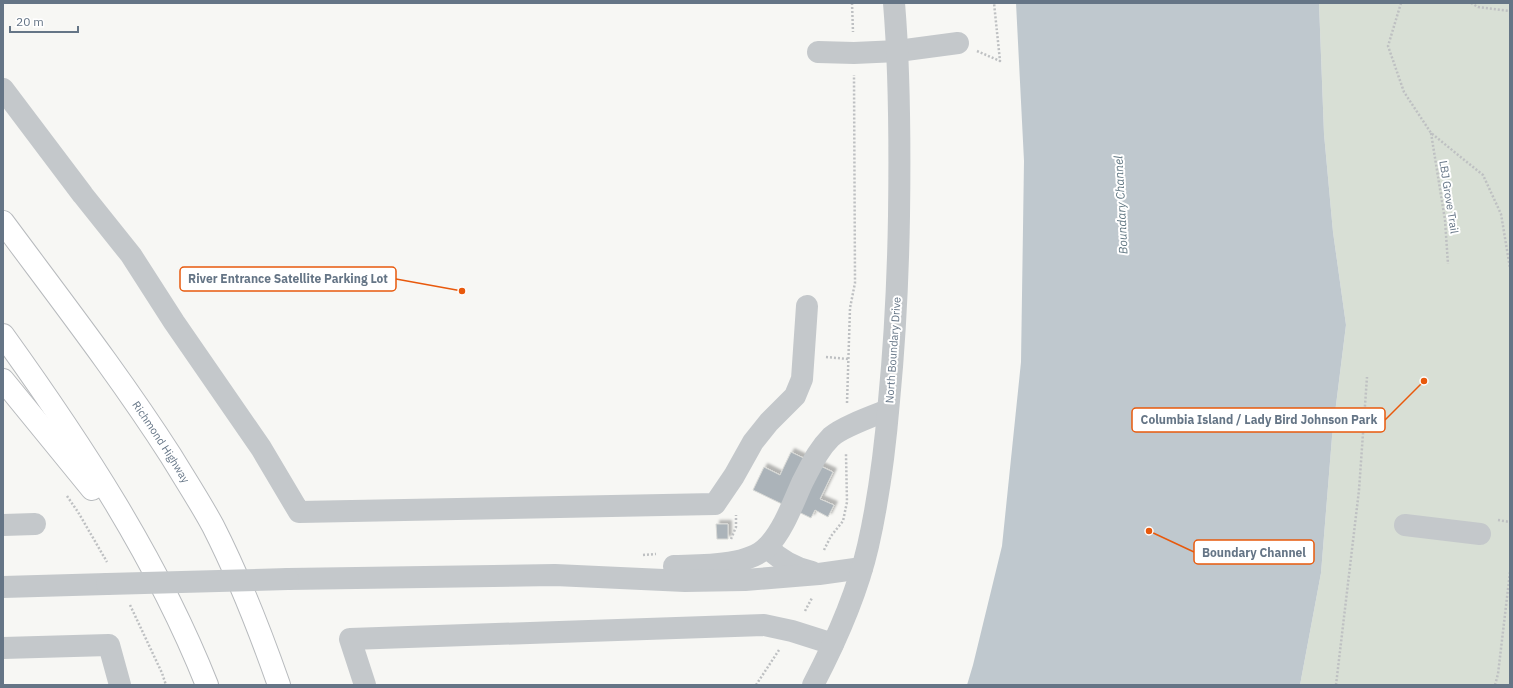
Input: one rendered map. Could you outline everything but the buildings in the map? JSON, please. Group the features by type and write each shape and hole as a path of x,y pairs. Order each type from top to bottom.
{"highway":[{"name":"Richmond Highway","path":"3,222 90,339 140,410 213,525 241,585 279,685"},
{"path":"3,335 72,433 108,491 172,604 207,685"},
{"path":"3,380 144,553"}],"street":[{"name":"North Boundary Drive","path":"813,685 845,618 862,568 868,547 880,482 888,410 896,311 898,246 900,117 898,51 894,3"},
{"path":"818,52 854,53 898,51 958,43"},
{"path":"3,88 83,195 131,256 174,322 261,448 299,512 715,504 734,476 753,442 769,422 795,396 802,379 807,306"},
{"path":"555,575 622,567 702,565 734,562 754,555 767,547 776,534 787,515 817,453 832,436 888,410"},
{"path":"3,525 35,524"},
{"path":"1405,525 1480,534"},
{"path":"767,547 778,558 798,569 819,574"},
{"path":"3,587 288,579 555,575 700,581 745,580 819,574 862,568"},
{"path":"365,685 350,639 764,625 792,631 833,644"},
{"path":"3,648 109,645 120,685"}],"path":[{"path":"824,550 831,536 843,521 847,502 845,461 850,350 850,308 855,283 854,53 852,3"},
{"path":"994,3 1000,61"},
{"name":"LBJ Grove Trail","path":"1401,3 1388,46 1404,92 1431,133 1483,175 1501,214 1510,268"},
{"path":"1470,3 1478,7 1510,11"},
{"name":"LBJ Grove Trail","path":"1431,133 1445,220 1448,264"},
{"path":"1336,685 1359,490 1367,377"},
{"path":"64,493 78,512 107,563"},
{"path":"1495,685 1498,674 1510,572"},
{"path":"129,602 162,673 166,685"}],"shaded area":[{"path":"1319,3 1510,3 1510,685 1300,685 1321,573 1332,437 1346,325 1333,232 1324,134"}],"water":[{"path":"1016,3 1319,3 1324,134 1333,232 1346,325 1332,437 1321,573 1300,685 967,685 1002,546 1021,362 1024,161"}],"place":[{"name":"River Entrance Satellite Parking Lot","path":"462,291"},
{"name":"Columbia Island / Lady Bird Johnson Park","path":"1424,381"},
{"name":"Boundary Channel","path":"1149,531"}]}
